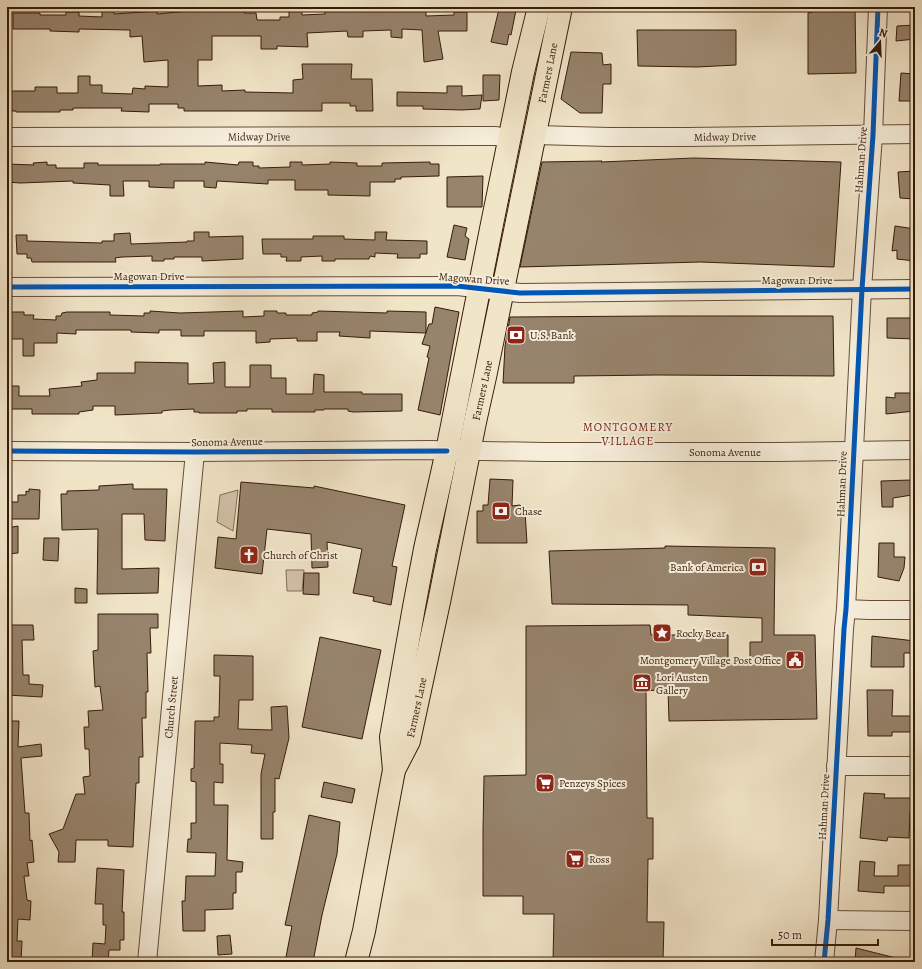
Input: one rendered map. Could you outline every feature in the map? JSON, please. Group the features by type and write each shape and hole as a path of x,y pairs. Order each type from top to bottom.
{"main road":[{"name":"Farmers Lane","path":"356,962 364,930 394,770 391,737 425,549 447,450 525,66 539,7"},
{"name":"Farmers Lane","path":"394,770 409,741 439,602 502,291 536,135 561,7"}],"street":[{"name":"Hahman Drive","path":"824,962 828,920 846,609 862,289 873,134 878,7"},
{"name":"Midway Drive","path":"536,135 688,138 915,134"},
{"name":"Midway Drive","path":"7,137 496,136 510,139"},
{"name":"Magowan Drive","path":"7,287 374,285 462,286 520,292 915,289"},
{"name":"Sonoma Avenue","path":"7,452 915,450"},
{"name":"Church Street","path":"147,962 195,452"},
{"path":"846,609 915,610"},
{"path":"836,766 915,766"},
{"path":"828,920 915,920"}],"shaded area":[{"path":"238,490 233,531 217,522 220,495"},
{"path":"286,570 304,570 302,591 287,591"}],"building":[{"path":"813,7 855,7 856,73 808,74 808,13 812,12"},
{"path":"499,9 516,10 511,35 509,34 507,45 491,42"},
{"path":"102,11 114,11 114,14 157,11 157,14 188,11 245,11 244,13 256,13 257,20 280,20 280,17 289,17 289,11 302,11 302,15 325,14 325,11 426,11 426,16 454,15 454,12 467,12 467,31 438,31 443,59 424,62 422,30 402,29 402,38 391,37 391,30 363,31 363,37 348,37 347,31 307,33 308,47 277,46 277,49 261,49 261,36 212,36 212,60 198,60 198,86 222,85 222,91 245,90 245,92 293,93 293,80 303,79 302,64 352,64 351,79 372,79 373,111 356,111 356,106 350,106 350,103 322,103 322,111 184,111 184,108 178,108 178,104 149,104 149,112 121,111 122,108 73,108 73,110 60,110 60,112 16,112 7,108 7,91 35,91 35,87 57,87 57,93 78,93 78,76 90,76 90,85 102,85 102,93 132,94 133,88 145,89 145,86 168,87 168,60 144,62 142,36 130,37 130,30 79,29 79,32 50,31 50,29 13,29 13,13 66,15 66,12 79,12 79,16 102,17"},
{"path":"915,25 915,39 896,41 897,26"},
{"path":"637,30 736,30 736,65 697,67 638,66"},
{"path":"571,52 602,53 603,65 611,64 611,84 603,84 602,113 580,113 561,99"},
{"path":"901,73 915,74 915,101 899,101"},
{"path":"483,75 500,75 499,100 483,101"},
{"path":"447,86 462,86 462,96 482,95 480,109 423,109 423,106 397,106 397,92 447,93"},
{"path":"694,158 841,162 834,267 700,262 520,267 542,162 602,161 601,162"},
{"path":"47,162 47,165 56,165 56,168 84,168 84,163 98,163 98,165 160,165 205,164 205,162 238,165 239,162 253,162 253,166 259,166 259,168 290,167 290,162 302,162 302,165 330,164 330,162 357,163 357,166 382,166 382,163 430,162 430,164 439,164 439,176 401,177 401,179 395,179 395,182 370,182 370,196 328,195 328,190 295,190 295,180 268,180 268,184 217,181 216,188 204,187 204,181 174,181 174,188 149,187 149,181 123,181 124,196 110,196 110,185 73,183 73,181 7,182 7,164 34,165 33,163"},
{"path":"915,171 915,199 900,198 898,172"},
{"path":"483,176 482,207 447,207 447,177"},
{"path":"454,225 467,228 465,236 469,239 465,260 447,257"},
{"path":"895,226 915,229 915,261 897,259 897,250 892,251"},
{"path":"194,232 209,232 209,237 243,236 243,259 202,261 202,257 174,257 174,259 164,259 164,261 152,261 152,256 115,258 116,262 32,262 31,258 27,258 27,254 17,254 16,235 27,235 27,241 102,243 102,241 114,241 114,234 130,233 131,244 194,241"},
{"path":"375,232 387,232 386,240 427,241 427,254 420,254 420,258 397,258 398,254 375,253 375,257 370,256 369,259 335,259 335,261 322,261 322,256 301,257 301,261 286,261 287,257 281,257 281,254 263,254 262,239 313,239 313,236 344,236 344,239 375,240"},
{"path":"435,307 459,312 440,415 418,410 429,358 427,357 430,346 422,344 429,324 432,324"},
{"path":"150,311 180,313 243,311 243,317 264,316 264,311 277,311 277,313 286,313 286,315 312,315 312,313 318,311 387,313 387,311 426,312 426,333 370,331 370,338 339,336 340,332 317,332 317,341 297,341 297,338 270,339 270,342 256,343 256,331 204,331 204,336 181,336 181,330 159,330 159,333 131,332 131,330 76,330 76,334 57,333 57,343 34,343 34,356 23,356 23,339 11,339 11,332 7,332 7,318 10,318 11,312 24,312 24,315 34,315 33,319 56,320 56,316 61,316 62,313 67,312 110,312 110,315 144,316 144,313 150,313"},
{"path":"833,316 834,376 574,376 574,383 503,383 505,346 510,317"},
{"path":"887,318 915,318 915,339 887,338"},
{"path":"135,362 188,363 188,384 214,383 213,363 225,362 225,387 250,387 250,365 271,365 271,378 286,378 286,394 313,394 314,374 324,375 324,392 402,394 402,411 353,412 348,411 348,409 324,409 315,410 315,412 272,412 272,409 247,409 247,411 237,411 237,413 199,413 194,412 194,409 162,411 162,413 115,415 115,406 93,406 93,410 79,412 79,414 32,414 32,409 7,409 7,386 19,386 19,396 50,396 49,389 82,386 81,382 97,380 97,373 135,373"},
{"path":"895,393 915,393 915,411 886,414 886,397 895,398"},
{"name":"Chase","path":"490,479 513,480 512,506 520,505 525,511 527,543 477,543 477,511 483,511 483,505 488,505"},
{"path":"911,480 912,495 893,498 893,507 882,507 881,481"},
{"path":"241,482 314,488 314,486 405,505 392,566 397,567 391,605 373,601 374,597 353,593 362,549 327,542 328,567 312,568 311,534 267,529 262,574 215,568 218,537 236,539"},
{"path":"133,484 133,489 167,489 165,541 145,540 144,514 122,514 122,569 159,568 158,593 97,594 98,529 62,530 61,494 67,494 67,491 99,490 99,486"},
{"path":"29,489 40,490 39,519 10,519 10,502 18,502 18,495 26,495 26,491 29,492"},
{"path":"18,526 18,553 7,554 7,528"},
{"path":"44,538 59,538 58,561 43,560"},
{"path":"879,543 894,543 894,557 905,557 904,568 899,581 878,577"},
{"path":"665,546 775,548 774,635 815,635 817,719 669,721 668,689 646,691 647,818 653,818 653,859 648,859 647,922 664,922 663,962 553,962 554,914 523,914 523,896 483,896 484,776 526,775 526,626 650,625 651,635 728,635 728,663 750,663 750,642 762,642 762,618 688,615 688,605 552,604 549,551 665,548"},
{"path":"304,573 319,573 319,595 303,594"},
{"path":"75,588 87,589 87,603 75,603"},
{"path":"98,614 158,614 158,628 150,628 151,653 147,653 148,692 146,692 146,718 142,718 143,757 139,757 139,783 136,783 133,847 108,846 108,840 76,840 75,862 58,862 59,852 49,834 63,829 76,794 85,794 83,777 90,776 89,749 85,749 84,727 89,727 88,711 103,710 100,686 95,687 93,651 98,650"},
{"path":"7,625 33,625 34,640 22,640 23,675 29,675 29,684 43,685 42,697 7,695 7,676 10,675 10,653 7,653"},
{"path":"872,636 915,641 915,653 904,653 904,667 871,667"},
{"path":"320,637 381,650 362,739 302,727"},
{"path":"214,655 253,656 253,700 239,700 238,729 272,730 271,707 287,706 289,738 279,779 275,778 273,839 261,839 261,774 265,754 251,753 252,745 220,743 220,764 223,764 223,783 214,782 214,805 228,805 227,860 243,862 242,872 236,872 236,893 233,893 233,909 205,910 205,931 183,931 182,901 185,901 186,876 215,876 216,853 187,852 188,839 191,839 191,823 196,823 196,782 191,781 191,769 194,768 195,721 214,721 214,717 219,717 220,676 214,676"},
{"path":"867,690 893,690 892,716 915,716 915,732 892,732 892,736 868,736"},
{"path":"7,721 19,721 18,747 41,744 42,756 21,758 25,813 29,813 30,841 32,840 34,862 27,863 29,876 24,876 27,900 31,901 30,920 18,919 17,941 22,941 21,962 7,962 7,899 12,899 9,876 7,876 7,813 11,813 10,787 7,787"},
{"path":"324,782 355,789 352,803 321,797"},
{"path":"864,793 885,794 884,798 915,798 915,812 910,812 909,838 888,837 887,841 860,838"},
{"path":"309,815 340,822 337,854 322,915 313,962 285,962 292,926 285,925"},
{"path":"860,861 875,862 874,876 898,876 898,865 915,865 915,886 884,886 884,893 858,891"},
{"path":"97,868 124,870 122,912 124,912 124,940 120,940 120,950 109,950 108,962 92,962 93,943 105,944 106,925 103,925 103,904 95,904"},
{"path":"230,935 232,954 218,955 217,936"},
{"path":"856,948 896,958 896,962 855,962"}],"cycle path":[{"path":"824,962 828,920 846,609 862,289 873,135 878,7"},
{"path":"7,287 457,286 520,293 915,289"},
{"path":"7,451 447,451"}],"place":[{"name":"U.S. Bank","path":"516,335"},
{"name":"Chase","path":"501,511"},
{"name":"Church of Christ","path":"249,555"},
{"name":"Bank of America","path":"758,567"},
{"name":"Rocky Bear","path":"662,633"},
{"name":"Montgomery Village Post Office","path":"795,660"},
{"name":"Lori Austen Gallery","path":"642,683"},
{"name":"Penzeys Spices","path":"545,783"},
{"name":"Ross","path":"575,859"}],"district":[{"name":"MONTGOMERY VILLAGE","path":"628,434"}]}
